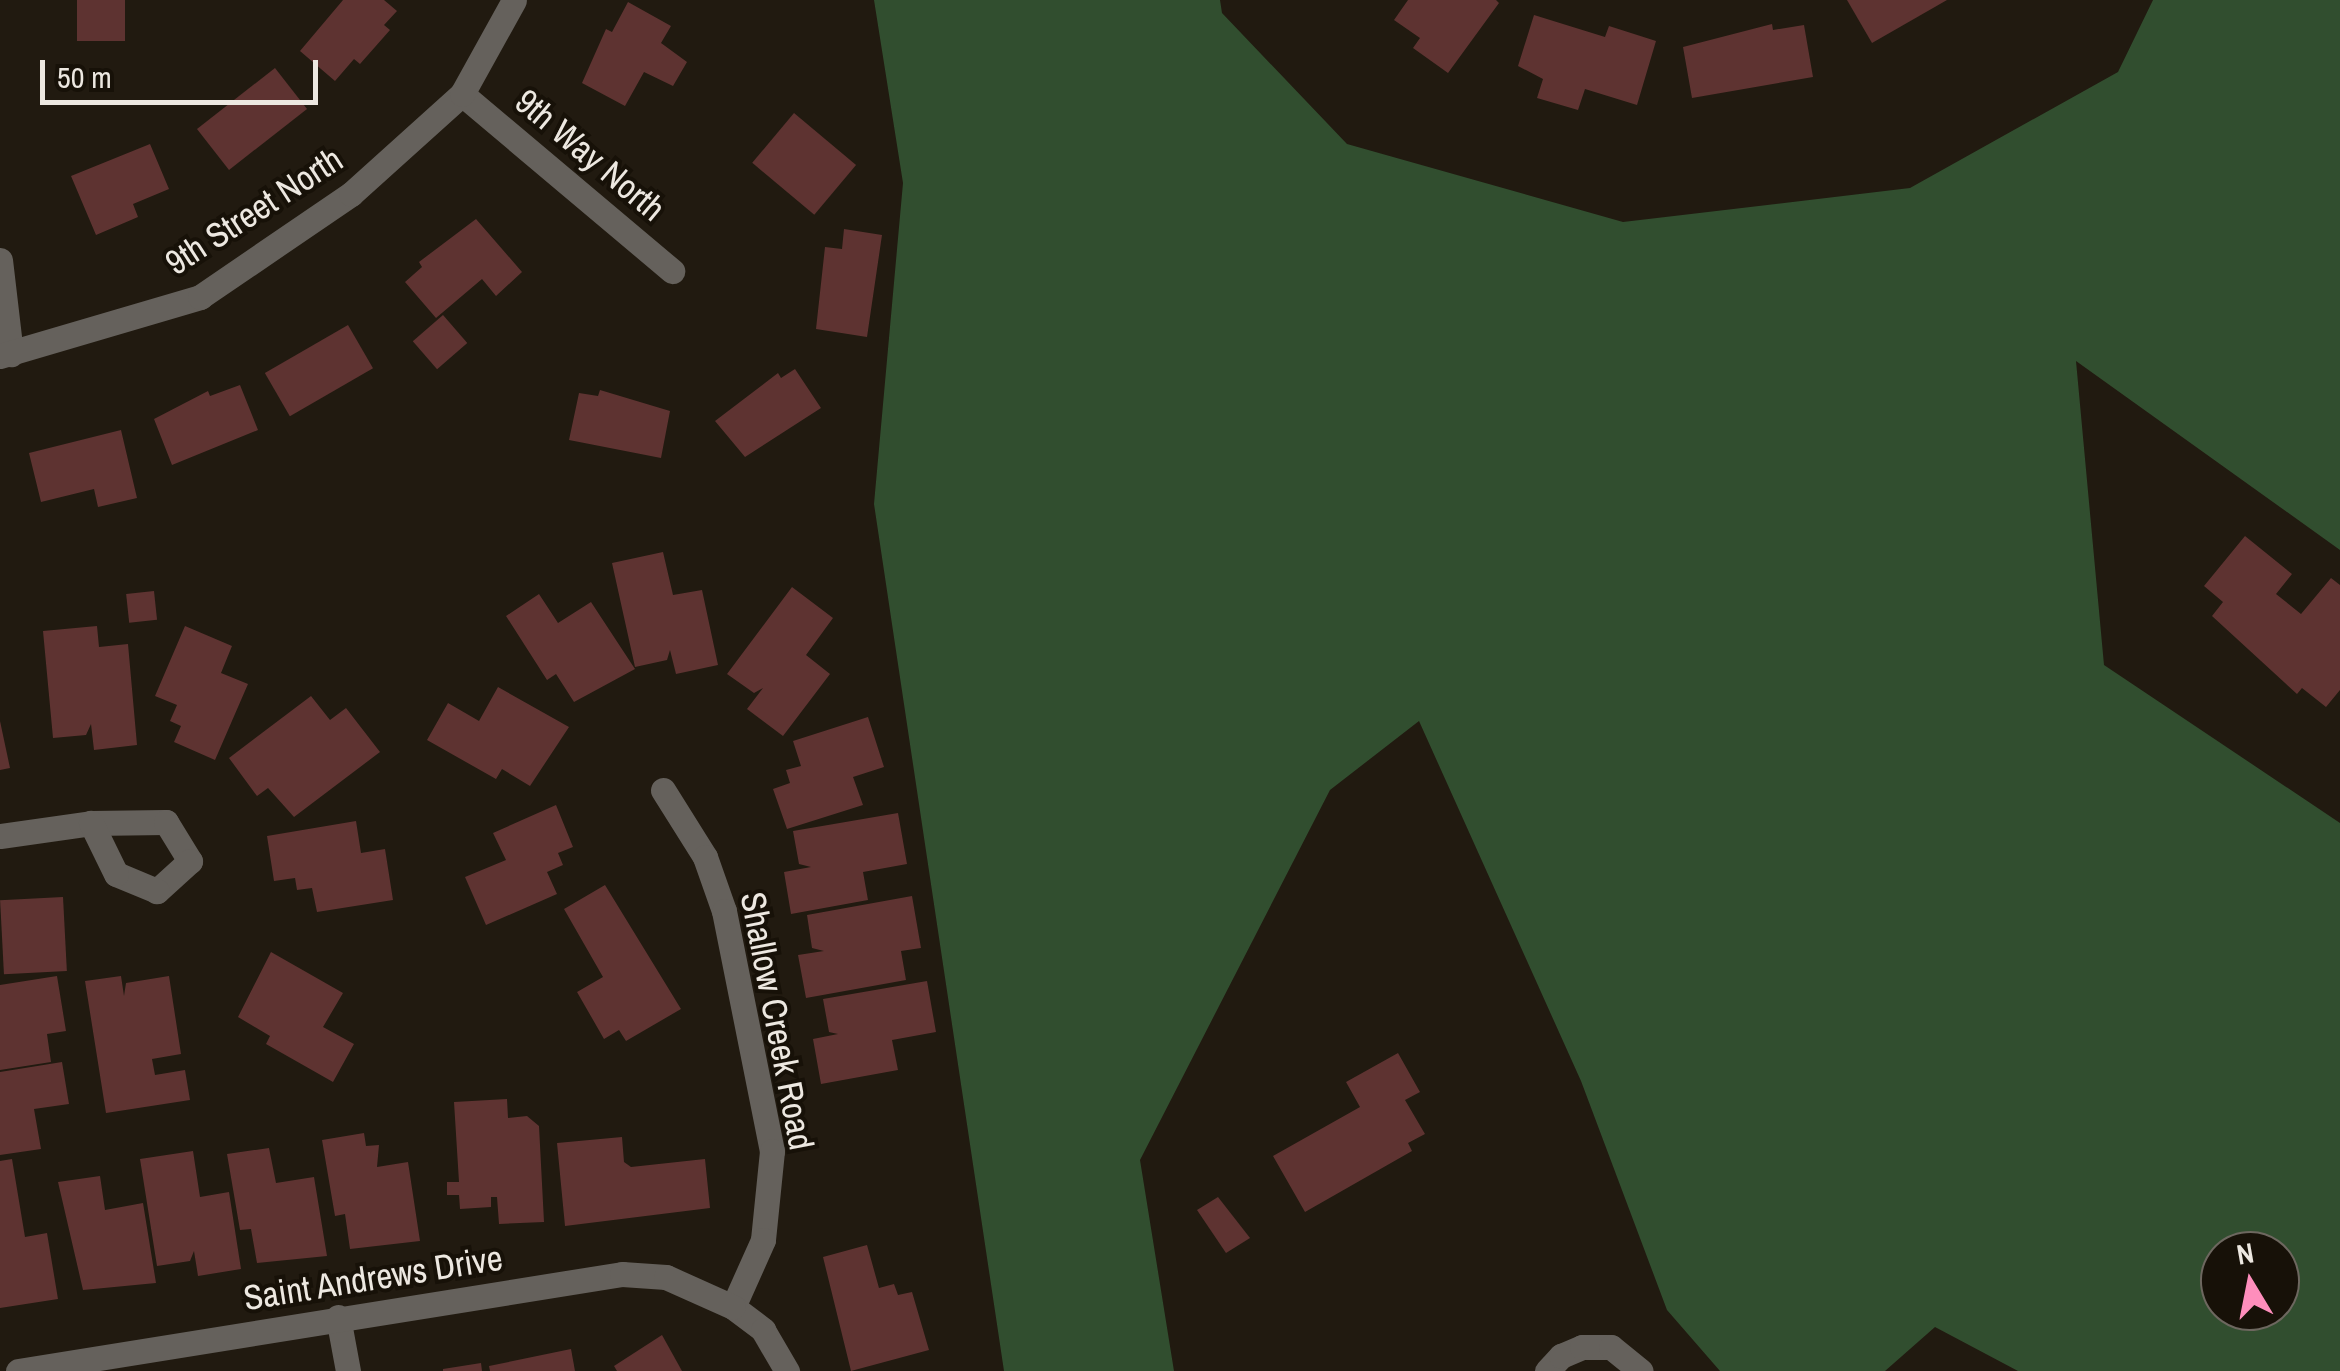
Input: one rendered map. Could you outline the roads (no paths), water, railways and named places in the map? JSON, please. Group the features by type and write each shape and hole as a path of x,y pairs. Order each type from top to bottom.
{"street":[{"name":"9th Street North","path":"6,355 200,297 352,194 462,94 514,0"},
{"name":"9th Way North","path":"462,94 672,271"},
{"path":"0,260 6,355"},
{"name":"Shallow Creek Road","path":"663,790 705,857 724,911 772,1151 763,1240 733,1307"},
{"path":"0,836 91,822"},
{"name":"Saint Andrews Drive","path":"18,1371 622,1274 666,1276 733,1307"},
{"path":"733,1307 764,1330 786,1371"},
{"path":"338,1318 348,1371"},
{"path":"1547,1371 1582,1347 1612,1347 1641,1371"}]}
